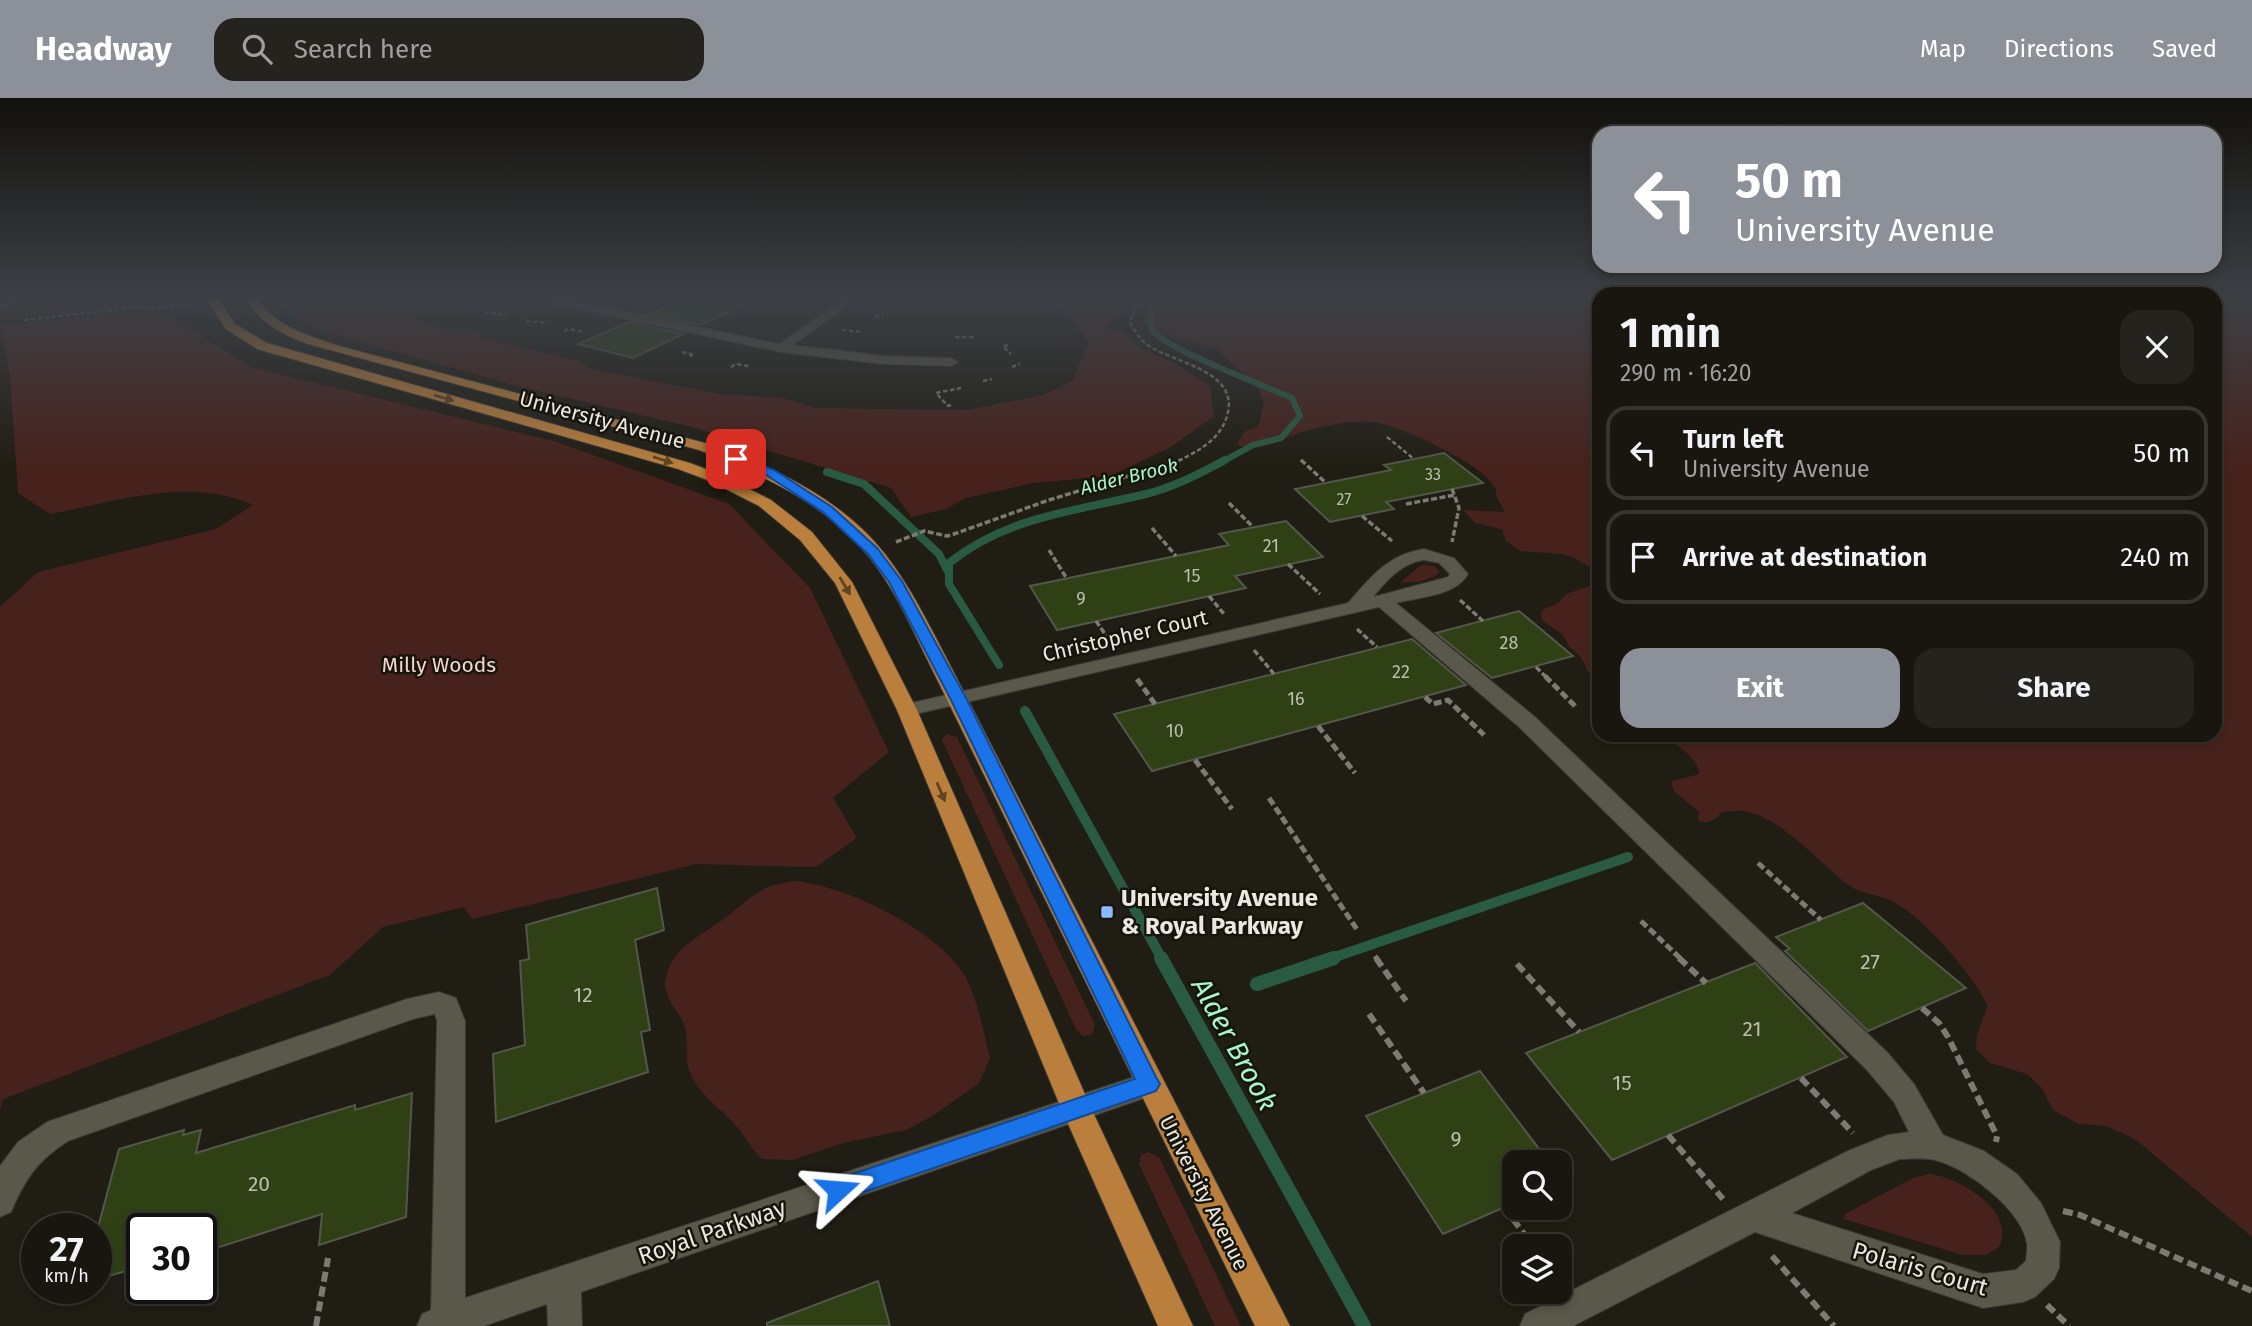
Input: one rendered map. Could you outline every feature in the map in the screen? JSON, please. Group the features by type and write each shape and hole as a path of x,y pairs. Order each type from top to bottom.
{"main road":[{"name":"University Avenue","path":"288,353 649,455 716,478 765,503 806,536 843,582 906,710 1076,1108 1176,1326"},
{"name":"University Avenue","path":"350,353 704,447 748,464 800,490 852,530 873,551 895,581 958,698 1149,1084 1273,1326"}],"street":[{"path":"826,353 883,360 951,362"},
{"path":"1354,607 1396,562 1408,556 1428,555 1443,559"},
{"name":"Christopher Court","path":"906,710 1455,582 1459,574 1457,568 1443,559"},
{"path":"1382,600 1527,722 1877,1061 1904,1093 1933,1146"},
{"path":"0,1202 5,1184 26,1154 39,1142 58,1131 407,1010 439,1003 446,1006 451,1021 441,1324"},
{"name":"Royal Parkway","path":"441,1324 1149,1084"},
{"name":"Polaris Court","path":"1537,1326 1747,1219 1874,1155 1899,1145 1933,1146 1972,1160 1992,1172 2023,1201 2040,1228 2046,1251 2041,1271 2028,1285 2003,1292 1983,1291 1747,1219"},
{"path":"564,1283 565,1326"}],"path":[{"path":"687,353 694,355 691,356"},
{"path":"873,551 924,531 947,536 954,534 1079,490 1189,456 1216,436 1228,415 1229,398 1214,378 1167,353"},
{"path":"731,367 736,364 749,366"},
{"path":"1012,367 1020,364"},
{"path":"983,381 992,379"},
{"path":"951,405 948,406 936,393 961,388"},
{"path":"1387,437 1414,459"},
{"path":"1301,460 1326,483"},
{"path":"1443,559 1452,545 1457,524 1459,508 1452,489"},
{"path":"1406,504 1455,495"},
{"path":"1229,503 1253,527"},
{"path":"1362,516 1408,556"},
{"path":"1152,528 1176,556"},
{"path":"1049,550 1068,579"},
{"path":"1536,667 1576,707"},
{"path":"1425,697 1433,704 1448,700 1484,735"},
{"path":"1318,726 1355,773"},
{"path":"1195,760 1232,809"},
{"path":"1269,798 1358,931"},
{"path":"1758,863 1821,920"},
{"path":"1641,921 1706,983"},
{"path":"1375,956 1406,1001"},
{"path":"1517,964 1579,1032"},
{"path":"1922,1008 1944,1030 1997,1136 1992,1172"},
{"path":"1369,1014 1424,1093"},
{"path":"1801,1078 1874,1155"},
{"path":"1668,1136 1747,1219 1834,1326"},
{"path":"2023,1201 2080,1215 2252,1291"},
{"path":"316,1326 328,1258"}],"green space":[{"name":"Milly Woods","path":"6,353 229,353 251,367 557,442 729,504 810,588 889,752 833,798 857,838 816,867 697,864 472,919 464,907 383,927 330,975 3,1099 0,1109 0,607 38,572 216,529 253,505 204,492 178,492 126,498 50,514 18,493 10,375"},
{"path":"402,353 545,353 578,361 590,369 720,394 783,398 815,408 966,410 1044,395 1072,381 1084,353 1152,353 1176,364 1210,386 1214,416 1169,448 1110,476 1034,483 966,498 946,509 911,517 891,488 692,427 521,387"},
{"path":"1222,353 1592,353 1592,569 1573,557 1561,554 1520,551 1506,541 1502,529 1475,523 1463,510 1505,512 1496,497 1495,488 1488,479 1476,468 1440,447 1385,424 1349,422 1325,426 1255,448 1237,444 1245,431 1258,427 1264,403 1258,387"},
{"path":"2222,353 2252,353 2252,1237 2135,1139 2106,1126 2079,1124 2053,1110 2041,1087 2027,1074 1990,1063 1976,1049 1977,1034 1988,1006 1981,993 1946,947 1905,909 1892,901 1852,887 1784,830 1756,814 1722,812 1712,821 1698,821 1699,812 1675,792 1671,784 1673,781 1699,774 1694,761 1673,742 2222,742"},
{"path":"1421,565 1434,566 1440,572 1422,581 1401,582"},
{"path":"1592,582 1592,675 1563,635 1542,620 1541,613 1558,603 1566,594 1590,586"},
{"path":"947,734 957,737 1095,1025 1092,1035 1083,1036 1077,1031 942,740"},
{"path":"795,881 839,891 889,913 913,927 952,959 965,976 973,994 990,1058 979,1083 934,1115 906,1130 843,1143 793,1160 762,1159 693,1079 688,1064 685,1028 666,993 665,979 678,953 693,940 757,893"},
{"path":"1148,1152 1159,1157 1241,1326 1215,1326 1139,1164 1141,1155"},
{"path":"1930,1174 1969,1189 1993,1209 2000,1221 2002,1233 1999,1247 1986,1255 1963,1255 1844,1219 1845,1214 1913,1178"}],"building":[{"path":"615,353 643,353 633,358"},
{"path":"1444,453 1483,483 1386,502 1394,509 1330,522 1295,489 1391,470 1384,465"},
{"path":"1286,521 1323,557 1235,576 1246,588 1057,630 1030,586 1229,545 1219,534"},
{"path":"1519,611 1573,656 1492,678 1436,633"},
{"path":"1412,639 1466,685 1152,771 1114,714"},
{"path":"657,888 664,930 635,940 650,1030 641,1032 648,1072 496,1122 493,1054 525,1045 520,961 529,959 526,925"},
{"path":"1863,903 1966,988 1868,1031 1785,951 1790,949 1776,937"},
{"path":"1755,963 1847,1057 1612,1160 1526,1053"},
{"path":"1480,1071 1540,1150 1502,1150 1502,1208 1443,1234 1366,1116"},
{"path":"412,1093 406,1217 319,1245 322,1214 217,1248 217,1213 126,1213 126,1271 112,1275 112,1213 102,1213 119,1149 184,1130 183,1135 201,1130 196,1153 355,1105 355,1110"},
{"path":"878,1281 890,1326 767,1326 767,1323"}],"waterway":[{"name":"Alder Brook","path":"1188,353 1292,398 1300,416 1281,438 1253,445 1222,462"},
{"name":"Alder Brook","path":"999,665 949,584 949,563 972,547 1019,525 1156,491 1186,480 1225,460"},
{"path":"827,472 864,484 939,554 947,570"},
{"name":"Alder Brook","path":"1025,711 1162,959"},
{"path":"1329,959 1628,857"},
{"name":"Alder Brook","path":"1161,958 1364,1326"},
{"path":"1257,984 1334,958"}],"place":[{"name":"University Avenue & Royal Parkway","path":"1107,912"}],"route":[{"path":"736,459 770,473 828,509 873,551 895,581 958,698 1149,1084 838,1190"}]}
